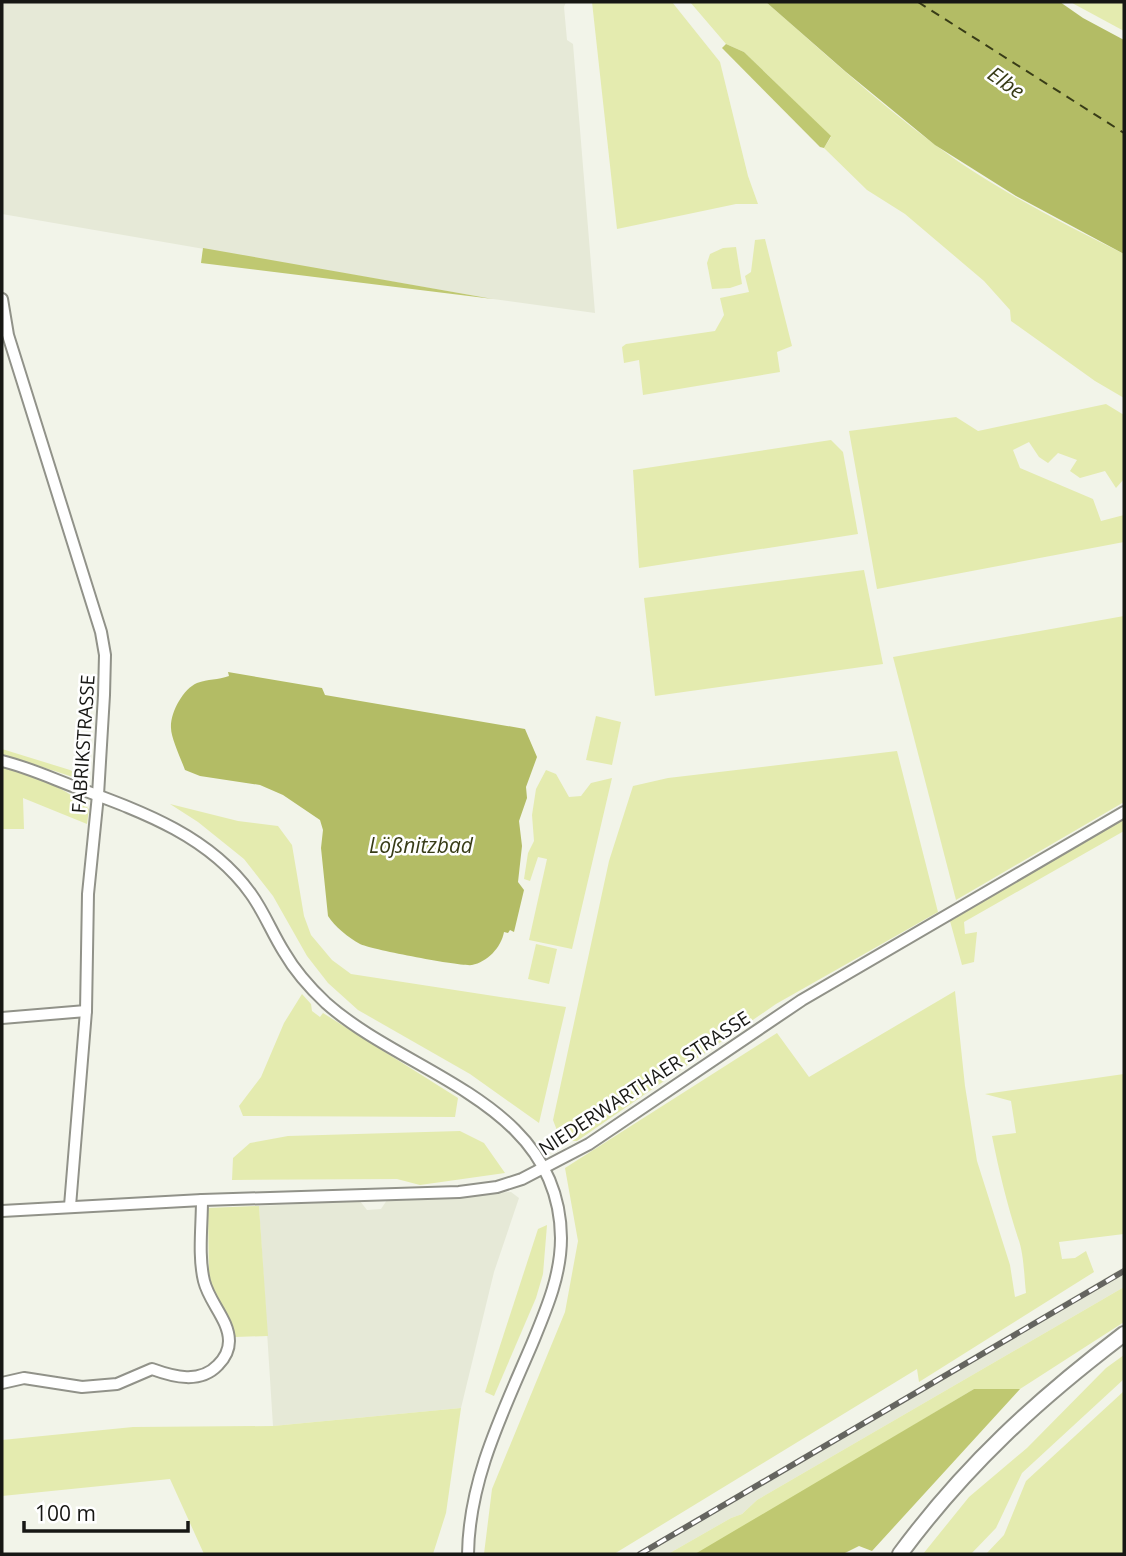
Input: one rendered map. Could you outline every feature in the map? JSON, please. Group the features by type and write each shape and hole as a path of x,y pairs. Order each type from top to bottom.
{"main road":[{"path":"900,1554 944,1498 1014,1423 1062,1381 1124,1334"}],"street":[{"name":"FABRIKSTRASSE","path":"2,299 8,335 103,638 105,655 98,795 88,894 86,1011 70,1206"},
{"path":"2,761 158,819 206,848 251,894 295,969 326,1003 352,1023 489,1107 526,1141 543,1169 558,1209 561,1237 559,1266 550,1302 486,1452 472,1508 468,1554"},
{"name":"NIEDERWARTHAER STRASSE","path":"2,1211 202,1200 460,1192 497,1187 543,1169 589,1144 802,1000 1124,812"},
{"path":"2,1018 86,1011"},
{"path":"2,1383 24,1378 82,1387 117,1384 152,1369 173,1376 194,1378 213,1371 225,1358 229,1341 204,1280 202,1200"}],"shaded area":[{"path":"2,2 566,2 564,7 567,40 573,44 595,313 493,299 2,214"},
{"path":"592,2 672,2 720,62 748,176 758,204 736,204 617,229"},
{"path":"690,2 766,2 848,75 956,160 1026,203 1124,254 1124,398 1095,381 1011,321 1010,310 984,281 905,214 867,190 824,148 831,137 744,52 726,44"},
{"path":"1071,2 1124,2 1124,31 1074,4"},
{"path":"726,44 744,52 831,136 824,148 722,48"},
{"path":"765,239 792,346 777,352 780,372 643,395 639,360 624,363 622,347 626,344 715,331 724,315 720,298 749,292 745,276 751,272 755,240"},
{"path":"736,247 742,284 712,289 707,263 710,254 723,248"},
{"path":"203,248 493,299 201,263"},
{"path":"1106,404 1124,415 1124,479 1116,488 1105,471 1080,478 1070,471 1077,460 1058,453 1048,463 1039,457 1029,442 1013,450 1020,468 1093,499 1101,521 1124,515 1124,542 877,589 849,431 956,417 978,431"},
{"path":"831,440 843,452 858,534 639,568 633,470"},
{"path":"864,570 883,664 655,696 644,598"},
{"path":"1124,616 1124,802 956,900 893,657"},
{"path":"596,716 621,722 612,765 586,760"},
{"path":"2,749 70,770 82,777 73,777 2,754"},
{"path":"897,751 938,912 776,1004 577,1141 561,1141 553,1120 609,861 633,786 668,778"},
{"path":"2,767 36,777 71,795 89,809 87,824 23,798 24,829 2,829"},
{"path":"546,770 556,774 569,797 581,796 591,783 612,778 572,949 529,940 547,859 538,857 530,881 524,879 528,853 534,841 532,815 536,789"},
{"path":"170,804 238,821 278,826 292,845 304,916 311,935 332,960 351,974 566,1007 539,1123 470,1074 358,1010 328,983 307,956 273,896 244,859 198,822"},
{"path":"1124,819 1124,831 964,922 965,934 977,932 974,962 962,965 950,921"},
{"path":"536,944 557,949 549,984 528,979"},
{"path":"955,991 965,1086 977,1161 1010,1265 1015,1297 1026,1293 1023,1258 992,1136 1016,1133 1011,1101 985,1094 1124,1074 1124,1234 1059,1242 1062,1259 1075,1258 1086,1251 1094,1272 919,1382 917,1369 614,1554 484,1554 492,1489 565,1312 578,1241 565,1168 777,1033 809,1077"},
{"path":"302,994 311,1004 312,1011 320,1017 323,1013 458,1098 455,1117 243,1116 239,1106 261,1077 284,1023"},
{"path":"460,1131 484,1143 505,1173 420,1185 397,1179 232,1180 233,1158 250,1143 288,1136"},
{"path":"511,1192 519,1198 494,1272 461,1408 273,1426 259,1206 360,1201 367,1210 381,1209 387,1200"},
{"path":"259,1206 268,1336 235,1337 209,1283 208,1208"},
{"path":"547,1225 543,1274 536,1298 494,1396 485,1392 538,1229"},
{"path":"1124,1267 1124,1287 757,1500 742,1514 668,1554 634,1554"},
{"path":"1124,1287 1124,1322 1020,1389 974,1389 710,1547 695,1554 668,1554 742,1514 757,1500"},
{"path":"1124,1355 1124,1379 1022,1473 996,1528 971,1554 923,1554 969,1497 1027,1448 1106,1368"},
{"path":"974,1389 1020,1389 872,1551 859,1546 843,1554 695,1554"},
{"path":"1124,1391 1124,1554 986,1554 1004,1535 1026,1481"},
{"path":"461,1408 446,1513 433,1554 204,1554 170,1479 2,1496 2,1440 133,1427 273,1426"}],"water":[{"name":"Elbe","path":"766,2 1060,2 1124,40 1124,254 1016,196 935,145"},
{"name":"Lößnitzbad","path":"228,672 322,688 325,695 525,729 537,757 526,787 527,798 519,821 522,846 518,882 524,890 514,932 504,932 497,949 483,961 465,965 360,944 338,928 328,916 321,848 323,830 320,820 283,795 260,785 200,776 185,770 171,732 175,709 192,686 229,676"}],"ferry route":[{"path":"918,2 1124,133"}],"railway":[{"path":"640,1554 1124,1271"}]}
